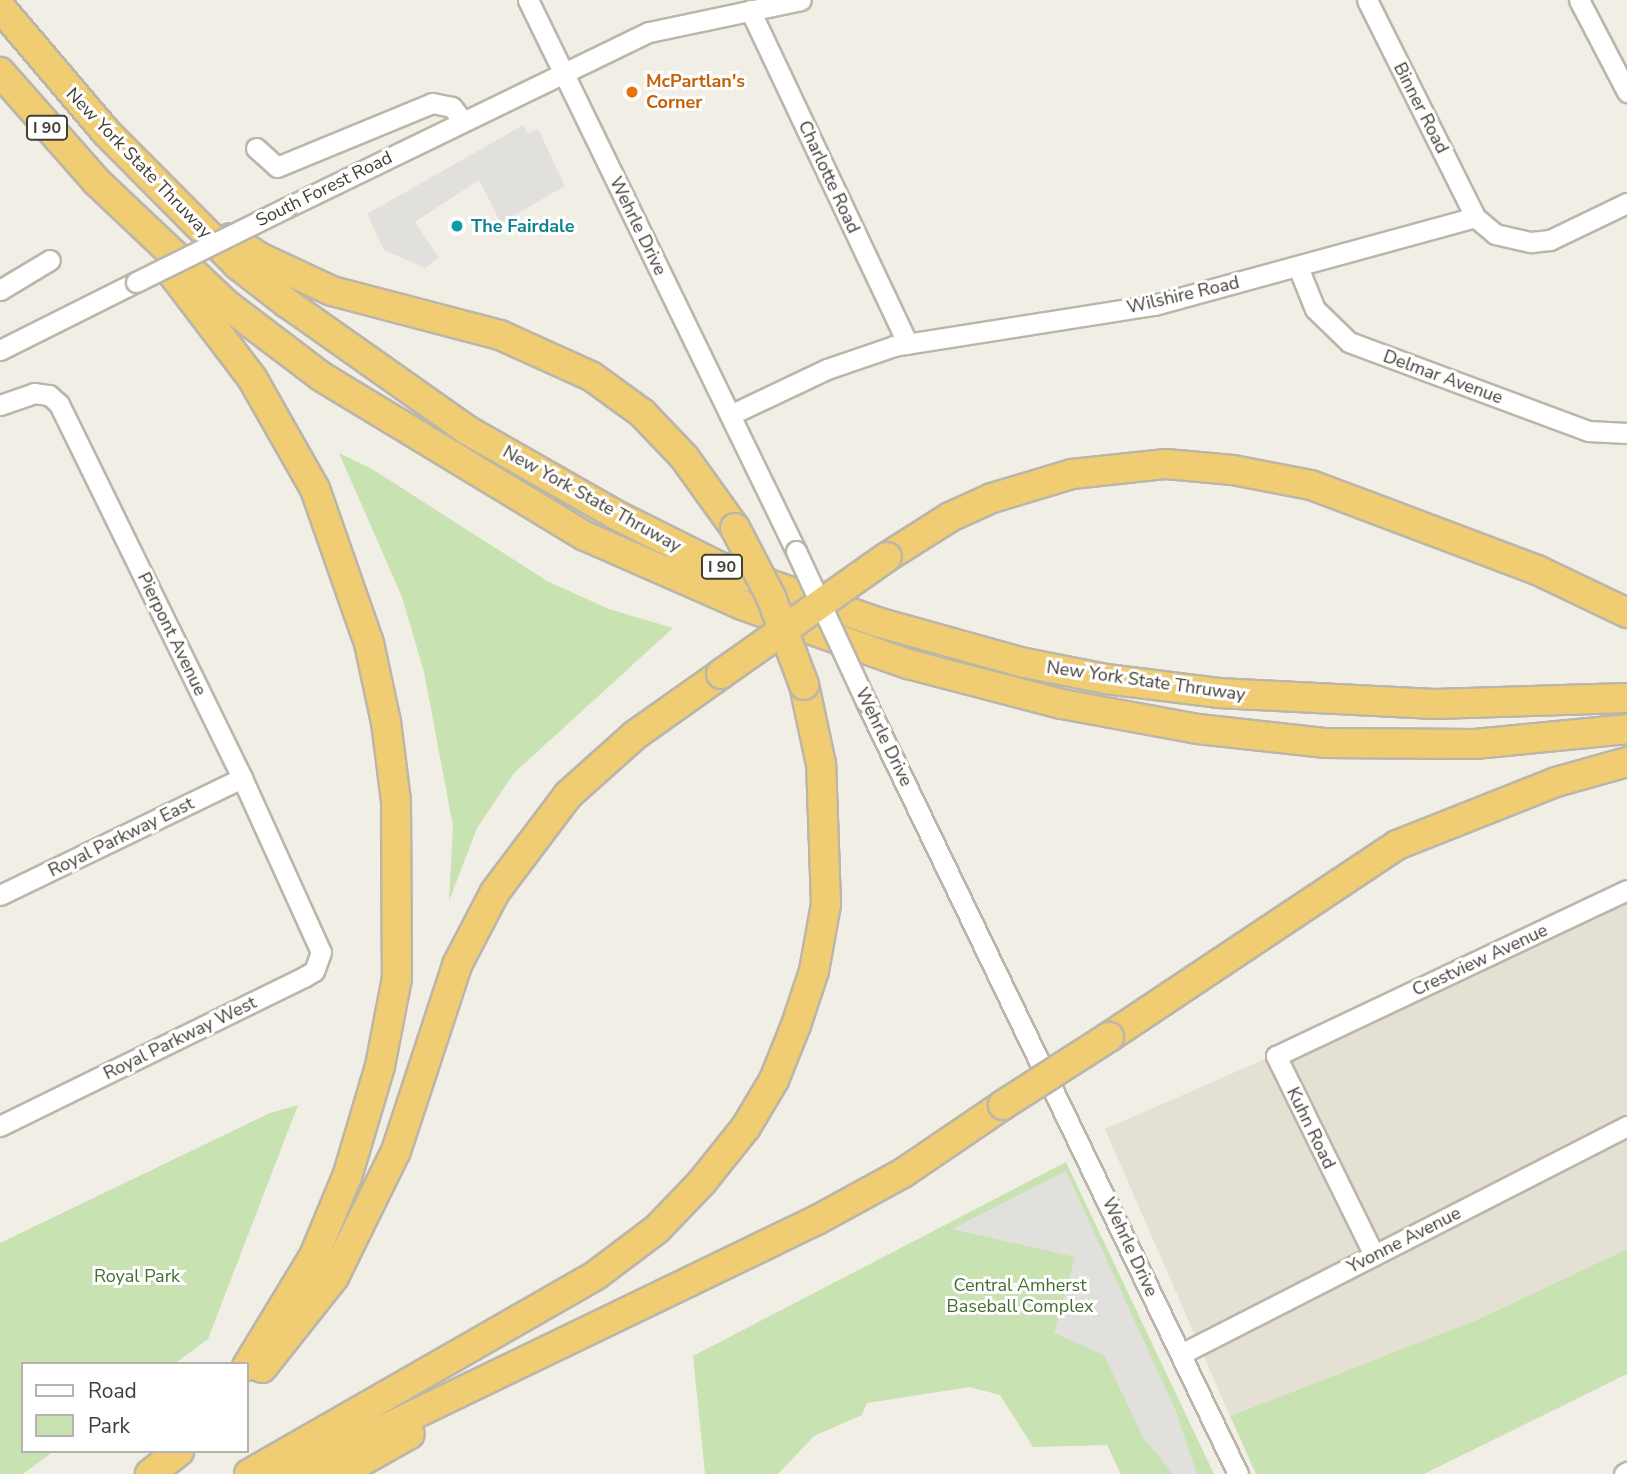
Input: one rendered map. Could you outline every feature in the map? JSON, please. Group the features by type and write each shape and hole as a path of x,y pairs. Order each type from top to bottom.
{"highway":[{"name":"New York State Thruway","path":"0,7 106,132 248,273 467,430 616,515 718,566 877,622 1020,662 1106,679 1218,693 1435,704 1627,698"},
{"name":"New York State Thruway","path":"0,72 97,182 227,305 322,377 585,536 742,605 908,664 1062,705 1198,729 1324,743 1475,744 1627,729"},
{"path":"97,182 252,378 315,489 369,643 390,748 399,882 397,978 380,1066 348,1174 314,1256 248,1364"},
{"path":"169,195 259,257 307,280 500,335 591,376 642,413 684,457 735,528 771,597 804,685 821,764 826,904 814,971 774,1080 746,1127 702,1182 657,1229 596,1275 250,1474"},
{"path":"248,1383 296,1331 334,1277 396,1152 457,965 520,854 568,795 635,735 887,557 950,517 992,498 1072,474 1166,464 1233,470 1311,485 1537,570 1627,613"},
{"path":"291,1474 555,1344 817,1220 903,1173 1397,845 1556,782 1627,762"},
{"path":"339,1474 441,1417 555,1344"},
{"path":"150,1474 176,1453"}],"street":[{"name":"Wehrle Drive","path":"528,0 796,551 1238,1474"},
{"name":"South Forest Road","path":"0,350 649,32 801,0"},
{"name":"Binner Road","path":"1367,0 1475,217"},
{"path":"1579,0 1627,92"},
{"name":"Charlotte Road","path":"750,10 908,344"},
{"path":"256,148 277,167 432,103 452,107 463,121"},
{"path":"1475,217 1495,234 1531,242 1566,235 1627,203"},
{"name":"Wilshire Road","path":"730,415 827,369 908,344 1154,305 1475,217"},
{"path":"0,290 50,260"},
{"name":"Delmar Avenue","path":"1298,267 1315,309 1349,342 1588,431 1627,433"},
{"name":"Pierpont Avenue","path":"0,405 34,393 49,395 59,404 310,923"},
{"name":"Royal Parkway East","path":"0,895 242,778"},
{"name":"Crestview Avenue","path":"1333,1030 1627,890"},
{"name":"Royal Parkway West","path":"0,1126 314,971 321,952 310,923"},
{"name":"Kuhn Road","path":"1333,1030 1276,1056 1374,1255"},
{"name":"Yvonne Avenue","path":"1181,1354 1627,1126"}],"shaded area":[{"path":"523,125 528,134 538,129 565,186 501,223 479,180 415,222 439,258 425,268 384,250 367,214"},
{"path":"1627,901 1627,1249 1479,1319 1230,1416 1105,1129"},
{"path":"1066,1171 1175,1409 1197,1474 1173,1474 1143,1437 1104,1355 1054,1333 1075,1257 952,1229"}],"green space":[{"path":"339,453 372,469 547,581 609,609 673,628 514,773 477,828 449,901 453,826 424,672 402,597"},
{"name":"Royal Park","path":"298,1105 208,1339 177,1362 21,1362 21,1453 51,1453 23,1474 0,1474 0,1243 270,1113"},
{"name":"Central Amherst Baseball Complex","path":"1066,1162 1214,1474 1121,1474 1107,1445 1033,1447 1000,1395 970,1387 867,1403 862,1415 814,1436 778,1474 705,1474 693,1356"},
{"path":"1627,1249 1627,1374 1424,1474 1256,1474 1230,1416 1479,1319"}],"place":[{"name":"McPartlan's Corner","path":"632,92"},
{"name":"The Fairdale","path":"457,226"}]}
